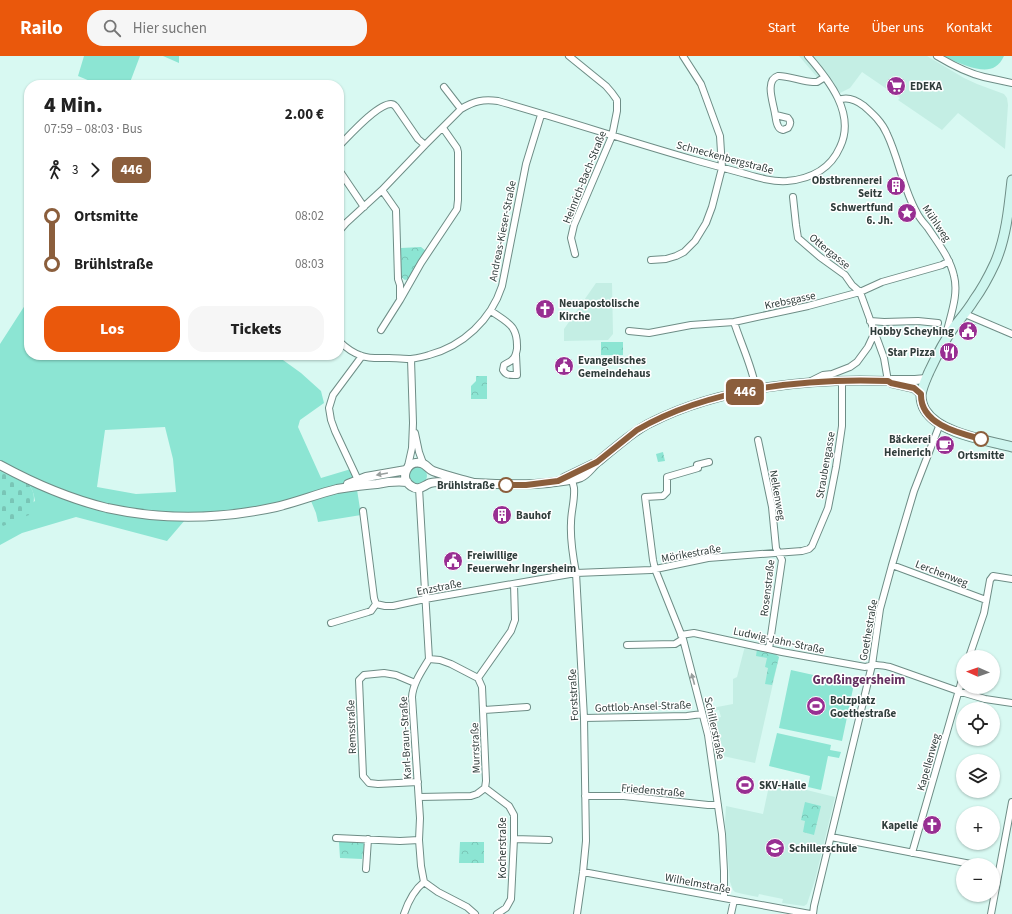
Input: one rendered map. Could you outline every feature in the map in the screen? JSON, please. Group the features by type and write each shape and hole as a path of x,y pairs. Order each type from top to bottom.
{"main road":[{"path":"1012,180 1011,198 1000,251 989,276 975,300 945,341 926,379 921,394 922,404 925,410 930,417 940,424 961,434 1012,447"}],"street":[{"name":"Heinrich-Bach-Straße","path":"569,56 606,86 616,100 617,111 612,136 574,225 571,238 575,254"},
{"path":"651,260 666,259 676,256 684,252 695,241 706,223 712,207 722,168 720,136 701,84 683,56"},
{"name":"Schneckenbergstraße","path":"541,115 758,178 785,181 800,179 816,174 825,168 838,152 844,134 844,118 839,100 808,56"},
{"path":"937,56 950,64 983,77 1012,83"},
{"path":"776,115 770,91 770,86 775,78 778,76 784,76 817,82 824,77"},
{"path":"444,87 461,109"},
{"name":"Mühlweg","path":"839,100 850,98 859,102 876,117 887,133 911,202 949,261 956,284 954,305 945,341"},
{"path":"344,225 382,190 461,109 468,105 478,101 498,101 541,115"},
{"path":"344,141 373,113 385,106 394,104 418,138 425,145"},
{"name":"Andreas-Kieser-Straße","path":"344,346 362,356 411,359 436,353 459,342 472,332 491,311 502,286 526,164 541,115"},
{"path":"381,330 421,263 457,209 458,152 457,148 443,128"},
{"path":"344,177 364,207"},
{"path":"382,190 396,210 400,300"},
{"name":"Ottergasse","path":"793,197 798,238 820,258 845,275 852,285 860,292"},
{"name":"Krebsgasse","path":"629,331 649,333 691,325 734,322 808,306 860,292 882,282 942,265 949,261"},
{"path":"860,292 884,358 888,381"},
{"path":"491,311 510,324 516,332 516,355"},
{"path":"965,314 1012,334"},
{"path":"870,321 918,321 938,323"},
{"path":"734,322 746,354 756,389"},
{"path":"810,382 823,375 832,374 850,367 858,362 868,347 875,332"},
{"path":"358,480 334,431 330,420 329,408 333,395 362,356"},
{"path":"411,359 413,424 412,448 405,478 414,488 440,482 526,485 558,481 572,477 597,462 637,430 672,412 756,389 810,382 842,380 888,381 926,379"},
{"name":"Straubengasse","path":"809,549 812,546 828,508 842,426 842,380"},
{"path":"888,381 914,388 921,394"},
{"path":"413,424 419,452 431,473 428,484"},
{"name":"Goethestraße","path":"813,914 815,899 872,665 880,610 914,491 940,424"},
{"name":"Nelkenweg","path":"758,440 772,507 776,548 780,553"},
{"path":"0,465 50,489 77,499 106,507 138,514 186,516 249,512 277,506 337,489 358,480 407,468 415,462 440,474 474,482"},
{"name":"Schillerstraße","path":"708,462 697,465 698,468 667,477 667,492 663,496 645,498 655,569 682,639 708,735 722,834 724,898"},
{"name":"Forststraße","path":"572,477 574,501 570,522 570,537 576,573 584,718 586,796 584,872 577,914"},
{"path":"337,489 400,481 407,482"},
{"path":"419,488 429,659 440,660 451,664 478,678 511,631 514,620 514,584"},
{"path":"331,622 368,612 376,604 363,511"},
{"name":"Mörikestraße","path":"576,573 655,569 708,558 780,553 809,549"},
{"name":"Rosenstraße","path":"769,649 782,560 780,553"},
{"name":"Lerchenweg","path":"892,565 986,600"},
{"name":"Enzstraße","path":"376,604 393,606 425,599 576,573"},
{"path":"971,650 984,613 992,576 1012,579"},
{"name":"Ludwig-Jahn-Straße","path":"627,645 675,644 694,633 866,667 879,664 956,690"},
{"name":"Karl-Braun-Straße","path":"424,882 419,840 419,797 412,697 415,683 429,659"},
{"name":"Remsstraße","path":"415,683 396,674 384,673 364,675 359,680 363,776 369,783 378,784 418,782"},
{"name":"Murrstraße","path":"419,797 471,796 477,794 485,788 484,710 482,687 478,678"},
{"name":"Kapellenweg","path":"912,853 958,694"},
{"name":"Ludwig-Jahn-Straße","path":"968,694 984,699 1012,703"},
{"name":"Murrstraße","path":"484,710 527,707"},
{"name":"Gottlob-Ansel-Straße","path":"584,718 687,716 702,714"},
{"name":"Kocherstraße","path":"485,788 509,806 514,815 511,899 506,908 497,914"},
{"name":"Friedenstraße","path":"586,796 624,796 708,806 718,805"},
{"path":"1000,870 1012,802"},
{"path":"831,837 956,861"},
{"path":"336,838 400,841 419,840"},
{"path":"514,839 549,840"},
{"path":"366,869 368,840"},
{"name":"Wilhelmstraße","path":"584,872 810,914"},
{"path":"404,914 406,907 417,888 424,882 438,892 467,907 476,914"},
{"path":"731,914 734,900"},
{"path":"992,914 994,902"}],"shaded area":[{"path":"799,56 927,56 964,78 1004,94 1007,98 1008,105 1005,149 958,113 942,130 898,100 900,98 862,72 850,88 840,93 830,77 817,77"},
{"path":"596,283 612,283 613,334 608,340 564,341 564,329"},
{"path":"745,646 775,654 779,657 755,763 723,756 715,719 721,717 719,710 712,711 712,708 733,704 733,679 737,677"},
{"name":"Schillerschule","path":"770,781 835,797 815,880 807,904 804,906 782,903 783,899 759,894 758,897 735,892 730,882 725,822 726,806 763,814"}],"green space":[{"path":"84,56 140,56 131,80 88,80 78,76"},
{"path":"163,56 179,56 179,63"},
{"path":"944,56 1004,56 1001,62 993,68 984,70 967,66"},
{"path":"421,247 426,251 409,279 405,280 401,277 401,248"},
{"path":"24,307 24,360 283,360 301,373 321,391 324,403 300,420 298,427 321,478 351,469 355,477 361,515 318,522 311,501 277,510 185,520 167,541 76,517 22,533 0,545 0,523 35,501 29,485 0,471 0,344","holes":["165,427 173,459 176,492 136,494 97,487 105,430"]},
{"path":"601,342 623,342 623,355 601,355"},
{"path":"476,376 487,376 487,399 471,399 471,386 476,381"},
{"path":"663,452 665,461 658,462 656,454"},
{"path":"418,467 424,470 427,476 424,482 418,485 412,482 409,476 412,470"},
{"path":"0,471 29,485 34,496 29,515 3,526 0,523"},
{"path":"757,649 775,654 779,657 772,685 765,684 768,668 765,667 767,658 756,656"},
{"name":"Bolzplatz Goethestraße","path":"791,670 854,684 842,741 779,728"},
{"path":"777,733 831,745 830,750 841,752 839,758 828,756 821,790 808,787 810,776 769,766"},
{"path":"805,802 821,806 814,835 803,832 805,821 801,820"},
{"path":"362,841 364,844 362,859 340,858 339,842"},
{"path":"460,842 484,842 484,863 459,863"}],"bus line":[{"name":"446","path":"506,485 541,484 558,481 597,462 637,430 672,412 688,406 756,389 810,382 842,380 888,381 914,388 921,394 922,404 930,417 949,429 981,439"}],"place":[{"name":"EDEKA","path":"896,86"},
{"name":"Obstbrennerei Seitz","path":"896,186"},
{"name":"Schwertfund 6. Jh.","path":"907,213"},
{"name":"Neuapostolische Kirche","path":"545,309"},
{"name":"Hobby Scheyhing","path":"968,331"},
{"name":"Star Pizza","path":"949,352"},
{"name":"Evangelisches Gemeindehaus","path":"564,366"},
{"name":"Ortsmitte","path":"981,439"},
{"name":"Bäckerei Heinerich","path":"945,445"},
{"name":"Brühlstraße","path":"506,485"},
{"name":"Bauhof","path":"502,515"},
{"name":"Freiwillige Feuerwehr Ingersheim","path":"453,561"},
{"name":"Bolzplatz Goethestraße","path":"816,706"},
{"name":"SKV-Halle","path":"745,785"},
{"name":"Kapelle","path":"932,825"},
{"name":"Schillerschule","path":"775,848"}],"district":[{"name":"Großingersheim","path":"859,679"}]}
